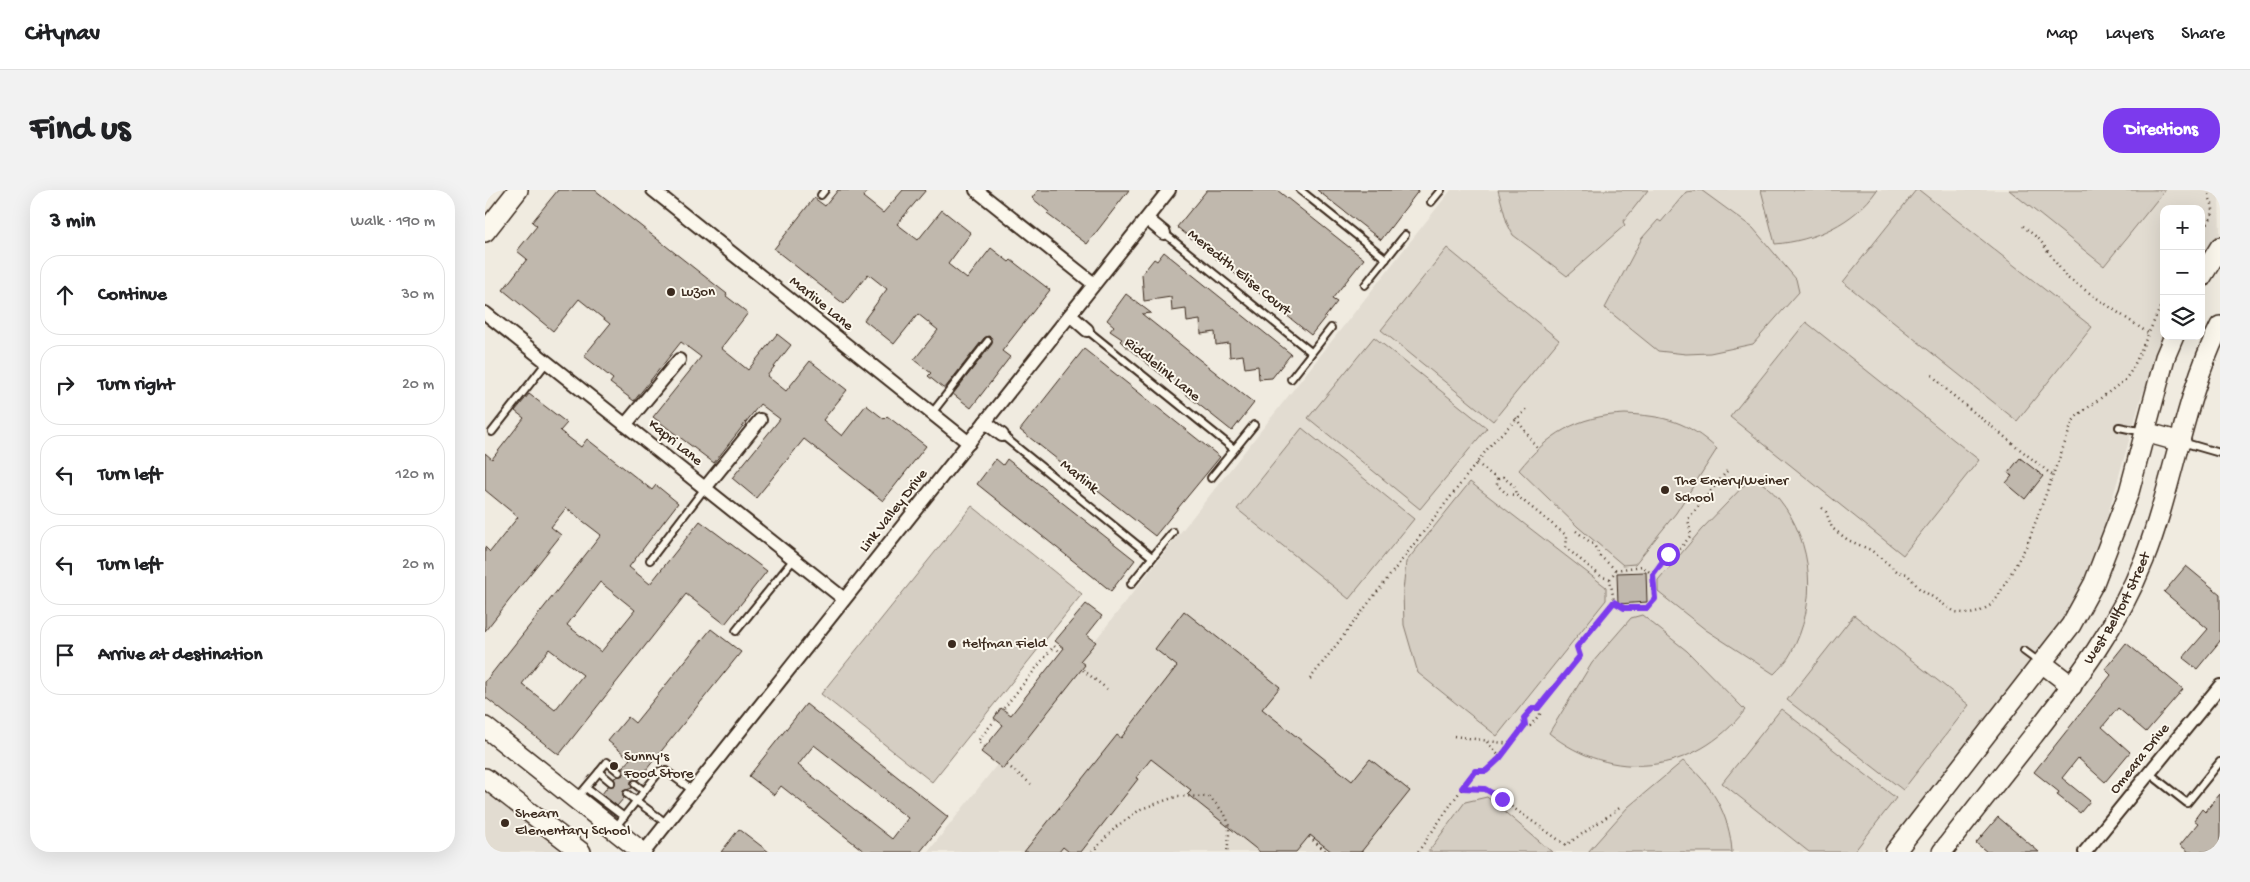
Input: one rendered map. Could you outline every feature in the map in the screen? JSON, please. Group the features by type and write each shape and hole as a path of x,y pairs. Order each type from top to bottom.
{"main road":[{"path":"485,232 518,190"},
{"path":"2205,271 2220,247"},
{"name":"West Bellfort Street","path":"1942,852 2072,686 2119,617 2141,568 2164,500 2197,385 2220,326"},
{"path":"1895,852 2071,625 2094,583 2129,492 2165,357 2172,340"},
{"path":"2145,432 2181,442"},
{"path":"2042,664 2072,686"},
{"path":"485,727 581,794 619,824 643,852"},
{"path":"485,778 581,852"}],"street":[{"name":"Marlive Lane","path":"653,190 969,442"},
{"path":"976,190 1094,284"},
{"name":"Link Valley Drive","path":"643,852 1169,190"},
{"name":"Meredith Elise Court","path":"1147,218 1164,233"},
{"name":"Kapri Lane","path":"485,313 844,599"},
{"name":"Riddlelink Lane","path":"1069,315 1087,330"},
{"path":"625,425 679,360"},
{"path":"705,488 760,420"},
{"name":"Marlink","path":"985,422 1002,435"},
{"name":"Omeara Drive","path":"2085,852 2220,686"}],"lane":[{"path":"1300,190 1386,259"},
{"path":"1431,202 1441,190"},
{"name":"Meredith Elise Court","path":"1164,233 1311,352"},
{"path":"1365,284 1405,234"},
{"path":"1291,378 1331,328"},
{"name":"Riddlelink Lane","path":"1087,330 1234,449"},
{"path":"932,413 988,341"},
{"path":"492,432 547,362"},
{"path":"1211,478 1254,424"},
{"path":"2119,427 2145,432"},
{"name":"Marlink","path":"1002,435 1153,557"},
{"path":"2181,442 2220,453"},
{"path":"649,560 705,488"},
{"path":"1131,584 1173,532"},
{"path":"736,631 793,559"},
{"path":"2024,651 2042,664"},
{"path":"581,794 607,762 619,772"},
{"path":"2149,773 2187,803 2220,762"},
{"path":"619,824 660,771 666,771 692,790"},
{"path":"599,772 611,782"},
{"path":"635,784 644,791"},
{"path":"627,794 666,824"}],"path":[{"path":"2205,226 2212,215 2212,205 2208,194 2210,190"},
{"path":"2023,226 2041,240 2066,277 2148,333"},
{"path":"1822,508 1826,512 1829,525 1848,540 1865,546 1898,572 1907,574 1919,588 1955,612 1970,614 1991,605 2015,569 2037,519 2073,421 2078,415 2125,380 2133,368 2160,308"},
{"path":"1932,375 1950,393 2053,474"},
{"path":"1310,679 1492,442 1528,408"},
{"path":"1516,418 1537,448"},
{"path":"1477,463 1497,479"},
{"path":"1653,575 1642,566 1616,570 1610,579 1614,602 1624,608 1647,608 1655,599 1653,575 1668,554 1675,554 1691,535 1688,520 1727,471"},
{"path":"1497,479 1503,477 1514,486 1516,494 1567,536 1566,548 1602,577 1610,579"},
{"path":"1497,479 1497,485 1507,494 1516,494"},
{"path":"1576,531 1594,544 1600,556 1616,570"},
{"path":"1418,852 1475,771 1486,771 1500,758 1525,725 1524,718 1533,708 1538,708 1580,656 1577,647 1614,602"},
{"path":"1004,708 1054,646 1059,651"},
{"path":"1083,670 1107,689"},
{"path":"1525,725 1530,726 1540,714 1538,708"},
{"path":"984,746 978,742 995,720"},
{"path":"1454,736 1509,744"},
{"path":"1487,741 1500,758"},
{"path":"1007,765 1031,784"},
{"path":"1462,788 1485,789 1492,793 1566,845 1567,852"},
{"path":"1093,852 1117,826 1141,809 1178,796 1209,797 1226,814 1229,835 1227,852"},
{"path":"1566,845 1621,807"},
{"path":"1309,837 1327,852"}],"shaded area":[{"name":"The Emery/Weiner School","path":"1451,190 2219,190 2220,236 2205,266 2205,205 2160,205 2160,340 2169,340 2142,395 2088,584 1986,728 1880,852 928,852"},
{"path":"1498,190 1648,190 1623,222 1625,225 1567,276 1513,235 1507,223"},
{"path":"1701,190 1753,228 1796,279 1799,292 1753,344 1710,353 1686,354 1658,351 1605,308 1642,238 1658,220 1661,222 1686,192"},
{"path":"1761,190 1877,190 1857,212 1832,228 1804,239 1775,244"},
{"path":"1916,190 1919,190 2092,327 2017,421 1843,282"},
{"path":"2009,190 2165,190 2104,266"},
{"path":"1447,248 1559,340 1493,421 1381,330"},
{"path":"1806,322 1979,460 1903,555 1730,417"},
{"path":"1374,337 1487,428 1420,509 1308,418"},
{"path":"1625,414 1652,416 1675,422 1696,432 1717,449 1676,513 1635,564 1623,565 1578,527 1519,470 1541,446 1565,429 1592,419"},
{"path":"1302,428 1414,519 1349,599 1237,509"},
{"path":"1753,476 1776,496 1791,516 1805,554 1808,574 1808,594 1800,634 1789,656 1774,674 1706,630 1658,592 1658,581 1701,530"},
{"path":"1470,482 1606,587 1606,600 1497,736 1418,673 1404,625 1403,591 1406,562"},
{"name":"Helfman Field","path":"972,506 1082,594 932,782 821,694"},
{"path":"1642,615 1687,651 1745,710 1725,732 1702,748 1677,759 1651,765 1625,765 1599,760 1573,749 1549,733 1592,663 1631,618"},
{"path":"1854,615 1969,705 1903,790 1787,700"},
{"path":"1781,709 1896,798 1854,852 1809,852 1722,783"},
{"path":"1683,761 1702,779 1717,801 1727,825 1732,852 1588,852 1628,807"},
{"name":"Shearn Elementary School","path":"485,792 488,794 562,852 485,852"},
{"path":"1487,797 1552,852 1428,852 1465,802"}],"building":[{"path":"558,190 595,190 727,294 726,296 748,313 721,348 748,370 777,334 791,345 767,376 786,391 810,361 847,390 823,420 842,436 866,405 884,419 887,416 926,446 883,501 804,439 756,498 732,478 780,419 760,404 714,463 653,417 701,357 681,342 634,401 610,383 613,379 584,356 610,324 579,299 553,331 503,290 527,259 517,251 537,226 532,222"},
{"path":"838,190 869,190 863,197 883,213 903,190 926,190 897,224 918,240 942,210 971,233 948,264 967,279 991,248 1009,262 1011,260 1050,290 1002,351 1010,357 971,408 953,394 992,344 991,337 984,338 945,388 943,388 928,376 931,373 914,360 938,330 918,314 894,344 864,320 887,289 868,274 844,304 774,249 814,198 825,206"},
{"path":"1038,190 1129,190 1087,244 1047,214 1049,212 1032,198"},
{"path":"1207,190 1277,190 1364,259 1332,299 1337,302 1311,335 1177,227"},
{"path":"1317,190 1419,190 1381,240"},
{"path":"1164,252 1291,354 1272,378 1259,379 1258,366 1245,368 1243,355 1230,357 1229,343 1216,345 1215,332 1201,334 1200,320 1187,322 1186,309 1172,311 1171,297 1144,301 1142,274 1154,259 1157,261"},
{"path":"1126,294 1151,313 1142,314 1254,403 1232,431 1124,345 1120,341 1122,339 1110,331 1114,326 1107,320"},
{"path":"1084,349 1220,457 1155,536 1020,430"},
{"path":"529,394 567,423 560,431 581,447 587,439 652,490 656,485 678,503 629,567 650,584 700,521 767,571 725,624 686,594 559,755 485,697 485,682 601,535 566,508 551,527 561,535 485,631 485,547 490,552 518,517 485,490 485,453 492,459 524,418 515,411","holes":["600,582 635,610 601,652 567,625","549,649 583,675 555,710 522,684"]},
{"path":"2020,458 2043,476 2025,499 2006,483 2012,476 2008,473"},
{"path":"996,459 1003,465 1007,459 1135,560 1111,591 977,484"},
{"path":"2186,566 2220,594 2220,641 2197,669 2183,658 2208,629 2164,592"},
{"path":"1646,572 1647,602 1618,604 1617,573"},
{"path":"1086,604 1102,616 1087,635 1096,642 1080,661 1085,665 1003,769 981,752 1003,725 994,718 1001,708 1011,715 1064,648 1055,641"},
{"path":"1184,611 1280,687 1262,709 1352,781 1370,759 1410,791 1361,852 1332,852 1310,835 1296,852 1260,852 1187,794 1191,790 1151,759 1136,778 1138,779 1081,852 1069,852 1063,847 1059,852 1024,852 1117,735 1121,738 1177,666 1155,649"},
{"path":"711,629 741,652 638,780 631,781 632,788 623,791 624,798 617,806 602,794 608,786 615,785 614,778 623,775 622,768 630,759 608,741 628,717 635,723"},
{"path":"2126,643 2183,689 2146,732 2118,708 2102,727 2130,752 2105,782 2078,758 2062,778 2090,801 2080,813 2057,795 2059,792 2034,772 2111,675 2105,669"},
{"path":"806,704 948,817 920,852 865,852 781,786 774,795 749,776","holes":["814,745 908,818 892,839 798,765"]},
{"path":"2220,794 2220,852 2189,852 2180,845 2198,823 2194,820 2202,809 2205,812"},
{"path":"1998,817 2039,852 1987,852 1976,843"},
{"path":"739,829 769,852 721,852"}],"place":[{"name":"Luzon","path":"671,292"},
{"name":"The Emery/Weiner School","path":"1665,490"},
{"name":"Helfman Field","path":"952,644"},
{"name":"Sunny's Food Store","path":"614,766"},
{"name":"Shearn Elementary School","path":"505,823"}],"route":[{"path":"1502,799 1485,789 1462,788 1475,771 1486,771 1500,758 1525,725 1524,718 1533,708 1538,708 1580,656 1577,647 1614,602 1624,608 1647,608 1655,599 1653,575 1668,554"}]}
